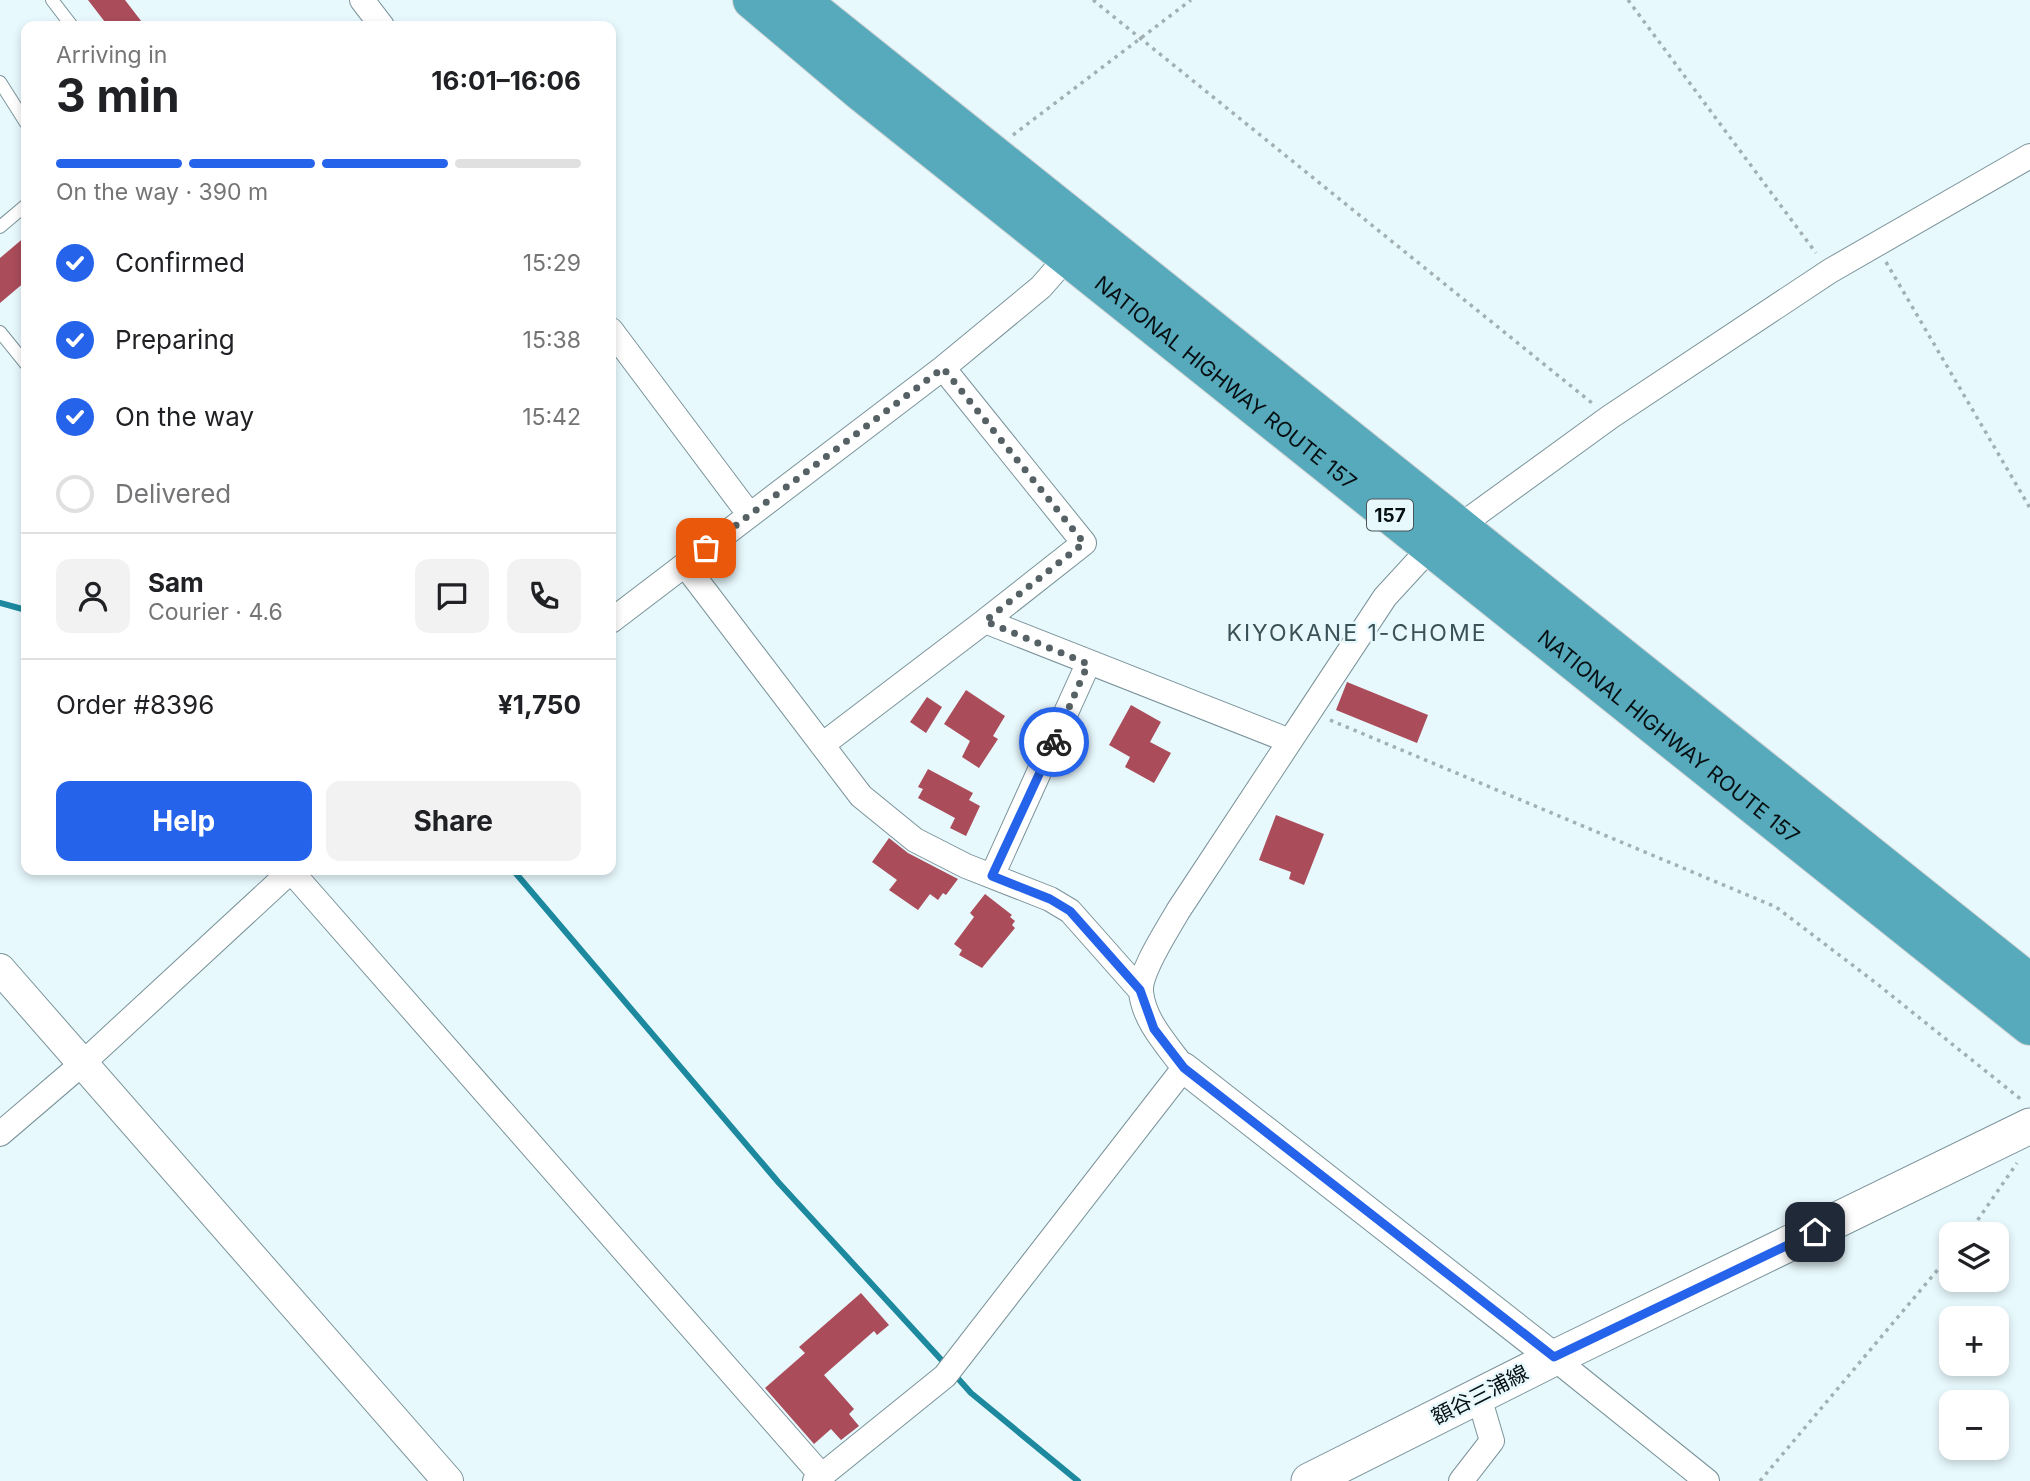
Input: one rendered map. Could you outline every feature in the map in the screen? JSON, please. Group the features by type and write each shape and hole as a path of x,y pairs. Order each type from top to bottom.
{"highway":[{"name":"NATIONAL HIGHWAY ROUTE 157","path":"752,0 861,92 1068,256 1446,538 2030,983"},
{"name":"NATIONAL HIGHWAY ROUTE 157","path":"800,0 989,153 2030,1026"}],"main road":[{"name":"額谷三浦線","path":"1309,1481 1554,1357 2026,1140"}],"street":[{"path":"362,0 378,21"},
{"path":"1140,990 1151,960 1178,911 1385,597 1446,538 1610,417 1830,271 2030,156"},
{"path":"616,617 943,368 1041,287 1068,256"},
{"path":"616,337 749,514"},
{"path":"822,746 1084,543 943,368"},
{"path":"685,565 861,796 915,840 992,876 1050,899 1070,911 1140,990 1154,1029 1184,1068 1554,1357 1707,1481"},
{"path":"985,621 1088,664 1290,741"},
{"path":"992,876 1088,664"},
{"path":"0,1134 83,1062 287,875"},
{"path":"296,875 818,1478 951,1368 1184,1068"},
{"path":"0,969 448,1481"},
{"path":"1461,1481 1493,1441 1479,1397"}],"lane":[{"path":"52,0 68,21"},
{"path":"0,82 21,115"},
{"path":"0,226 21,209"},
{"path":"0,332 21,358"}],"path":[{"path":"1093,0 1610,417"},
{"path":"989,153 1191,0"},
{"path":"1628,0 1830,271"},
{"path":"1876,245 2030,509"},
{"path":"1309,712 1776,907 2030,1106"},
{"path":"1975,1222 2026,1140"},
{"path":"1760,1481 1939,1268"}],"building":[{"path":"88,0 125,0 141,21 104,21"},
{"path":"21,240 21,285 0,303 0,258"},
{"path":"1347,682 1428,715 1417,743 1336,710"},
{"path":"966,690 1005,716 993,736 998,739 979,768 962,757 970,741 944,724"},
{"path":"927,697 942,707 926,733 910,722"},
{"path":"1131,705 1161,722 1150,742 1171,753 1154,783 1125,767 1130,757 1109,745"},
{"path":"928,769 973,793 969,800 980,806 966,836 950,828 955,818 918,798 923,789 918,787"},
{"path":"1276,815 1324,834 1304,885 1289,879 1291,872 1259,860"},
{"path":"889,838 908,853 958,879 946,895 943,893 938,900 930,894 918,910 889,890 897,880 872,862"},
{"path":"985,894 1012,915 1010,917 1015,921 1012,925 1015,928 982,968 959,955 962,950 954,944 974,917 970,913"},
{"path":"861,1293 889,1325 877,1335 874,1331 824,1375 854,1409 849,1414 859,1426 841,1440 831,1429 814,1444 765,1388 805,1353 799,1347"}],"waterway":[{"path":"0,603 21,609"},
{"path":"517,875 779,1183 947,1366"},
{"path":"954,1374 971,1393 1078,1481"}],"way so far":[{"path":"706,548 943,368 1084,543 985,621 1088,664 1054,742"}],"district":[{"name":"KIYOKANE 1-CHOME","path":"1357,633"}],"route":[{"path":"1054,742 992,876 1050,899 1070,911 1140,990 1154,1029 1184,1068 1554,1357 1815,1232"}]}
